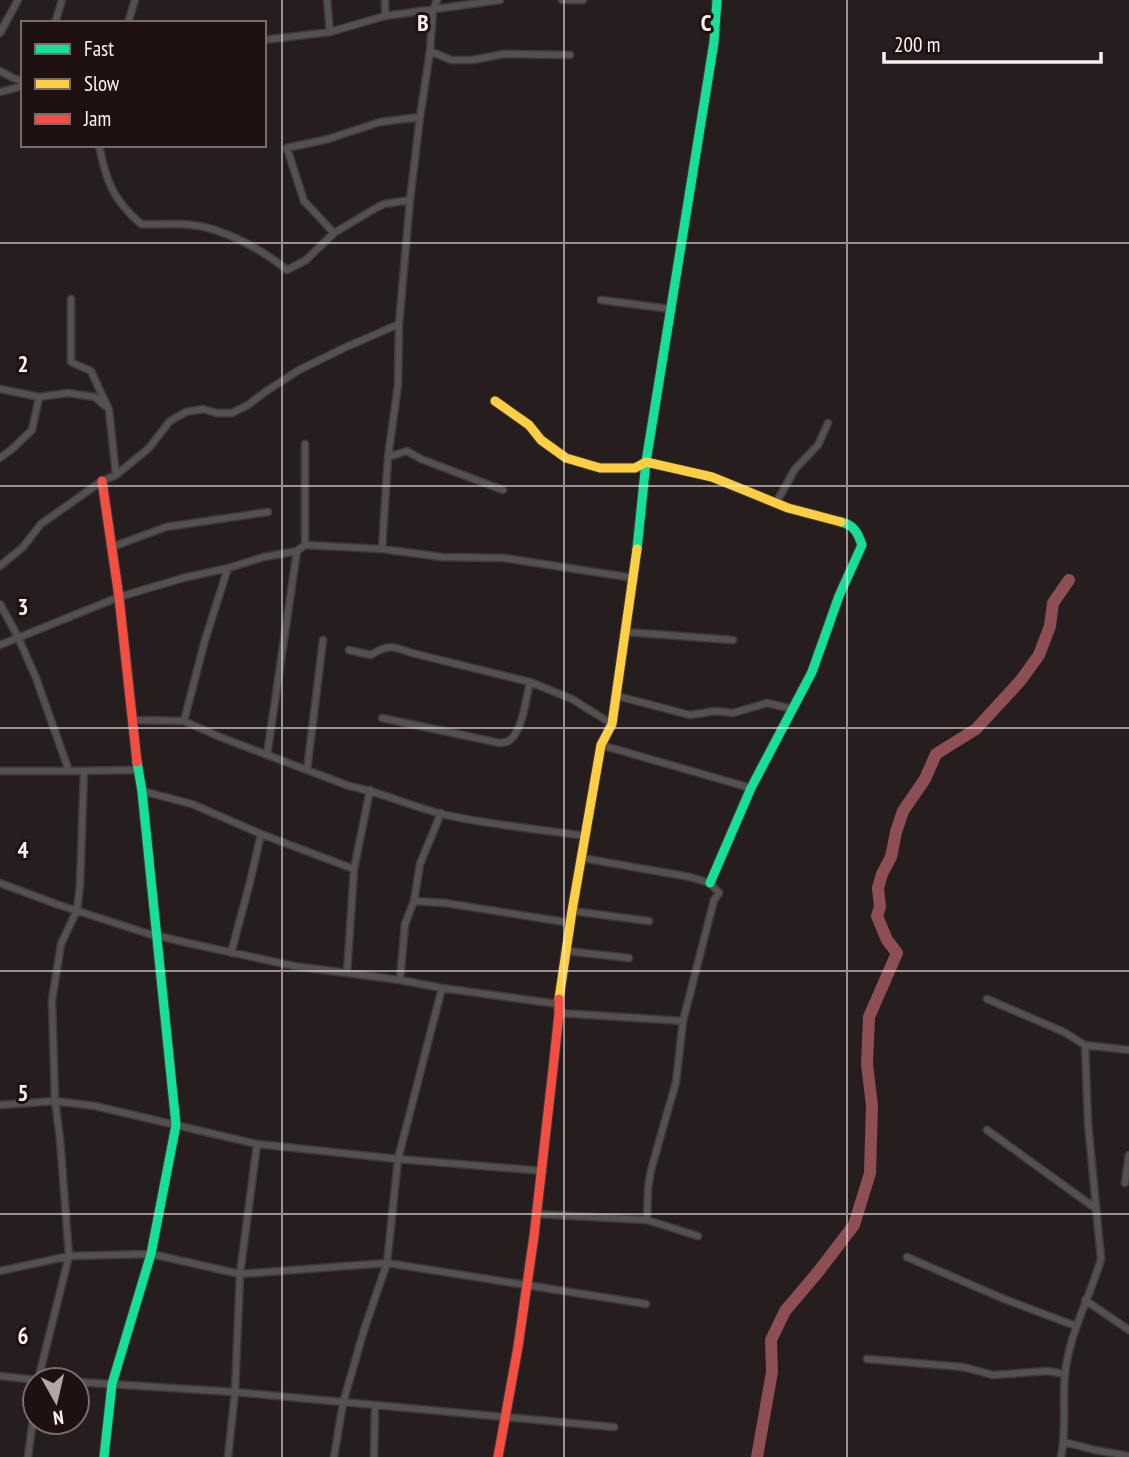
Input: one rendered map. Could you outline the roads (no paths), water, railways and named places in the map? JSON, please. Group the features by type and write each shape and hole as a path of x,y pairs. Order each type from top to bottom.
{"street":[{"path":"0,33 18,0"},
{"path":"56,21 62,0"},
{"path":"129,21 135,0"},
{"path":"327,0 330,32"},
{"path":"385,0 385,16"},
{"path":"382,549 388,457 398,384 399,324 410,200 433,10 437,0"},
{"path":"266,40 330,32 385,16 500,0"},
{"path":"562,0 583,0"},
{"path":"498,1457 527,1286 570,923 601,745 612,724 617,696 634,579 646,462 713,42 717,0"},
{"path":"430,51 451,60 472,60 504,54 570,55"},
{"path":"0,71 21,82"},
{"path":"0,92 21,84"},
{"path":"334,233 304,201 287,148 328,139 380,122 420,117"},
{"path":"99,147 111,191 141,224 194,225 218,231 269,256 287,270 306,260 334,233 384,204 410,200"},
{"path":"71,299 71,362 91,371 108,410 116,475"},
{"path":"601,300 670,309"},
{"path":"0,566 23,547 41,524 102,481 116,475 149,448 170,421 186,412 203,409 216,413 232,413 299,370 399,324"},
{"path":"0,389 39,397 68,393 95,397 108,410"},
{"path":"0,458 32,430 39,397"},
{"path":"495,401 528,425 541,440 566,457 600,468 635,468 646,462 712,477 788,508 849,524 858,533 862,545 839,596 812,672 751,788 710,883"},
{"path":"776,503 795,469 818,445 828,422"},
{"path":"305,444 305,545"},
{"path":"388,457 407,451 421,459 503,490"},
{"path":"102,481 142,791 176,1125 151,1255 112,1384 104,1457"},
{"path":"112,547 166,527 268,512"},
{"path":"0,645 118,597 264,557 297,551 305,545 382,549 442,557 504,558 634,579"},
{"path":"267,755 297,551"},
{"path":"184,721 205,640 228,568"},
{"path":"0,604 36,678 69,771"},
{"path":"626,632 733,640"},
{"path":"307,770 323,640"},
{"path":"349,650 371,655 381,648 394,646 412,653 530,682 572,699 612,724"},
{"path":"382,718 500,743 507,742 521,721 530,682"},
{"path":"617,696 690,715 716,711 733,713 766,703 793,709"},
{"path":"132,720 184,721 349,786 441,813 586,836"},
{"path":"601,745 751,788"},
{"path":"0,771 138,770"},
{"path":"41,1366 69,1256 55,1101 52,1000 61,944 77,910 84,771"},
{"path":"347,973 354,869 370,790"},
{"path":"142,791 192,804 261,834 354,869"},
{"path":"400,980 405,925 414,901 420,864 441,813"},
{"path":"231,953 261,834"},
{"path":"582,858 690,877 710,883 719,893 714,900 683,1021 676,1082 651,1170 647,1220"},
{"path":"0,883 55,904 158,936 294,966 400,980 558,1009 683,1021"},
{"path":"414,901 445,903 570,923"},
{"path":"572,911 649,921"},
{"path":"566,951 629,958"},
{"path":"334,1457 343,1402 387,1263 398,1159 442,988"},
{"path":"987,999 1065,1032 1085,1045 1129,1050"},
{"path":"1061,1457 1064,1442 1065,1374 1076,1326 1101,1259 1088,1123 1085,1045"},
{"path":"0,1105 55,1101 95,1106 257,1144 542,1171"},
{"path":"987,1130 1095,1208"},
{"path":"228,1457 235,1392 240,1274 257,1144"},
{"path":"1125,1183 1129,1155"},
{"path":"536,1214 647,1220 698,1236"},
{"path":"0,1271 69,1256 151,1255 240,1274 387,1263 646,1304"},
{"path":"907,1257 1004,1299 1076,1326"},
{"path":"1085,1300 1129,1330"},
{"path":"867,1359 963,1367 993,1375 1047,1371 1065,1374"},
{"path":"0,1376 21,1378"},
{"path":"91,1383 235,1392 614,1427"},
{"path":"374,1457 375,1406"},
{"path":"28,1457 31,1436"},
{"path":"1064,1442 1129,1455"}],"waterway":[{"path":"757,1457 772,1372 771,1340 785,1311 854,1225 870,1173 872,1106 867,1064 869,1017 897,953 887,940 877,916 880,907 878,888 891,857 903,811 925,779 936,754 976,729 1021,680 1039,655 1050,626 1053,603 1069,580"}]}
